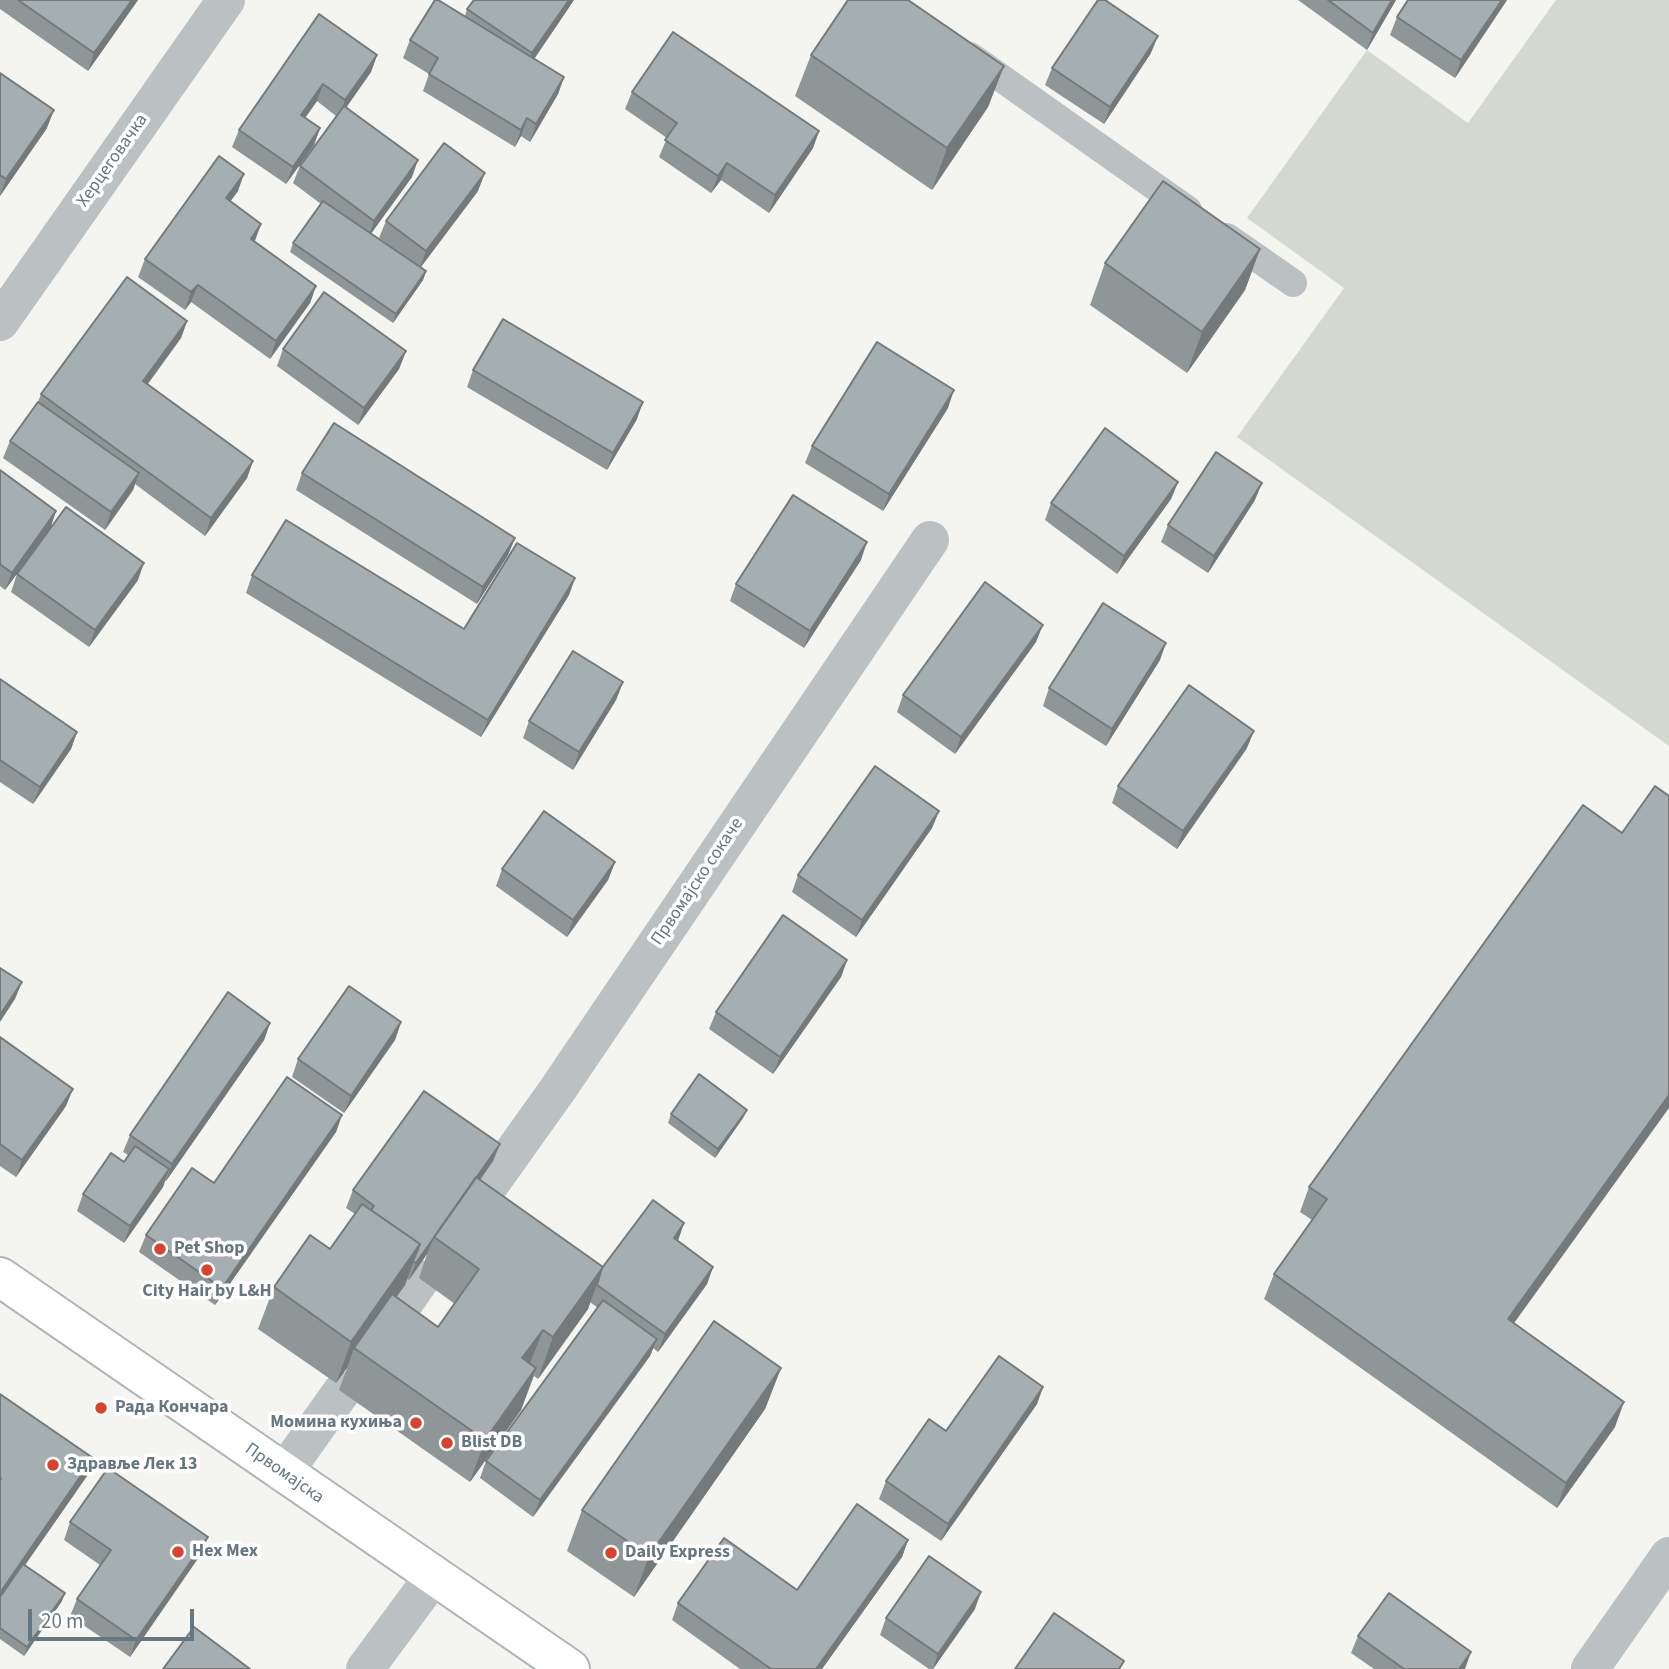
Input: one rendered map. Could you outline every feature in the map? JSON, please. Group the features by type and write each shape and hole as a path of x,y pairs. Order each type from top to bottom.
{"main road":[{"name":"Првомајска","path":"0,1277 570,1669"}],"street":[{"name":"Херцеговачка","path":"0,322 226,0"},
{"name":"Првомајско сокаче","path":"464,1221 558,1089 930,540"},
{"path":"380,1338 421,1279"},
{"path":"283,1474 342,1391"},
{"path":"1590,1669 1669,1556"},
{"path":"365,1669 433,1577"}],"lane":[{"path":"946,39 1293,283"}],"shaded area":[{"path":"1556,0 1669,0 1669,746 1237,437 1344,288 1247,218 1367,50 1468,123"}],"building":[{"path":"18,0 132,0 94,53"},
{"path":"435,0 564,77 536,124 527,118 521,130 429,74 438,58 410,40"},
{"path":"474,0 569,0 532,53 467,9"},
{"path":"848,0 908,0 1004,66 947,148 811,55"},
{"path":"1098,0 1105,0 1158,36 1110,107 1052,68"},
{"path":"1328,0 1392,0 1373,33"},
{"path":"1408,0 1502,0 1461,60 1397,17"},
{"path":"319,14 377,55 345,100 323,84 301,115 320,128 293,167 239,130"},
{"path":"673,32 819,131 775,195 727,163 718,176 665,140 677,123 632,92"},
{"path":"0,73 54,110 6,179 0,175"},
{"path":"344,106 418,160 374,221 300,166"},
{"path":"444,143 485,173 426,251 386,221"},
{"path":"219,156 244,174 226,198 261,224 251,239 316,286 276,341 198,285 191,292 145,259"},
{"path":"1163,181 1260,249 1202,332 1105,263"},
{"path":"323,201 426,271 396,314 293,243"},
{"path":"127,277 187,321 143,381 253,461 211,518 41,394"},
{"path":"324,292 406,351 364,408 283,349"},
{"path":"503,319 643,402 613,453 473,370"},
{"path":"877,342 954,390 889,494 812,446"},
{"path":"38,402 139,473 111,512 10,441"},
{"path":"334,423 515,538 483,587 302,473"},
{"path":"1105,428 1178,482 1124,556 1051,503"},
{"path":"1216,452 1262,483 1214,556 1168,525"},
{"path":"0,470 56,511 12,573 0,564"},
{"path":"793,495 867,542 810,631 736,584"},
{"path":"66,507 144,563 95,630 17,574"},
{"path":"286,520 464,629 517,543 575,578 488,720 252,575"},
{"path":"985,582 1043,625 961,737 903,695"},
{"path":"1103,603 1166,643 1112,729 1049,688"},
{"path":"573,651 623,682 579,752 529,721"},
{"path":"0,679 77,732 40,787 0,760"},
{"path":"1189,685 1254,731 1183,831 1118,786"},
{"path":"875,766 939,811 862,920 798,875"},
{"path":"1655,786 1669,796 1669,1095 1508,1319 1624,1402 1566,1483 1274,1274 1327,1199 1309,1187 1583,805 1622,833"},
{"path":"544,811 615,862 573,920 502,869"},
{"path":"783,915 847,960 780,1057 716,1012"},
{"path":"0,968 22,982 0,1015"},
{"path":"349,986 401,1022 351,1096 298,1059"},
{"path":"228,992 270,1023 172,1164 130,1135"},
{"path":"0,1037 73,1089 22,1160 0,1144"},
{"path":"699,1074 747,1110 718,1149 671,1114"},
{"path":"287,1077 342,1115 222,1288 146,1235 192,1168 214,1183"},
{"path":"424,1091 500,1144 416,1263 413,1261 420,1244 371,1210 374,1206 353,1190"},
{"path":"135,1146 169,1169 130,1226 83,1194 111,1153 124,1162"},
{"path":"476,1177 603,1267 553,1337 543,1330 522,1358 536,1368 485,1440 354,1348 392,1294 438,1327 479,1269 434,1237"},
{"path":"653,1200 684,1223 674,1238 713,1267 665,1334 597,1285 602,1268"},
{"path":"362,1204 420,1244 351,1342 274,1287 310,1235 330,1249"},
{"path":"603,1300 657,1339 540,1500 486,1461"},
{"path":"714,1321 781,1368 649,1556 582,1510"},
{"path":"999,1356 1043,1387 948,1524 886,1481 929,1419 946,1431"},
{"path":"0,1394 93,1458 0,1593 1,1479"},
{"path":"108,1468 208,1537 136,1640 77,1599 111,1550 70,1522"},
{"path":"857,1504 908,1540 816,1669 771,1669 678,1603 724,1538 797,1590"},
{"path":"929,1556 981,1592 938,1654 886,1618"},
{"path":"23,1564 65,1593 27,1647 0,1628 0,1597"},
{"path":"1389,1593 1471,1652 1459,1669 1404,1669 1358,1636"},
{"path":"1054,1613 1124,1661 1119,1669 1015,1669"},
{"path":"194,1627 250,1669 163,1669"}],"place":[{"name":"Pet Shop","path":"160,1249"},
{"name":"City Hair by L&H","path":"207,1270"},
{"name":"Рада Кончара","path":"101,1408"},
{"name":"Момина кухиња","path":"416,1423"},
{"name":"Blist DB","path":"447,1443"},
{"name":"Здравље Лек 13","path":"53,1465"},
{"name":"Hex Mex","path":"178,1552"},
{"name":"Daily Express","path":"611,1553"}]}
